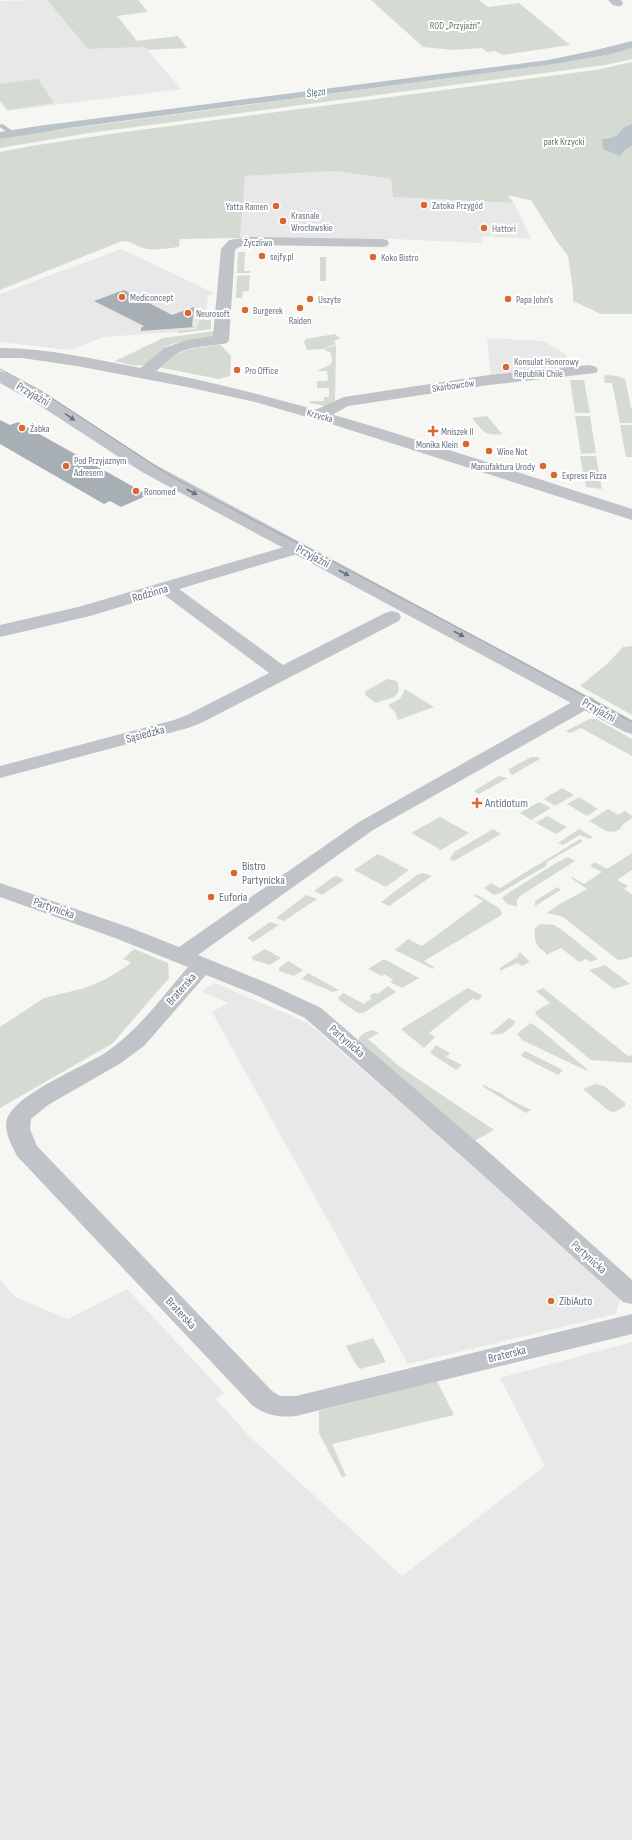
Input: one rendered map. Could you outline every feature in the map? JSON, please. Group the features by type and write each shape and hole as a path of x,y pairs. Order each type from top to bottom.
{"street":[{"name":"Życzliwa","path":"144,373 170,351 187,345 221,340 228,248 231,244 250,241 382,243"},
{"name":"Krzycka","path":"0,353 22,354 76,361 144,373 258,398 319,415 632,515"},
{"name":"Skarbowców","path":"319,415 344,402 489,380 590,370"},
{"name":"Przyjaźni","path":"0,376 42,399 148,468 632,728"},
{"name":"Rodzinna","path":"0,631 83,612 298,548"},
{"path":"166,588 281,673"},
{"name":"Sąsiedzka","path":"0,772 194,720 281,673 392,617"},
{"path":"180,956 366,826 586,702"},
{"name":"Partynicka","path":"0,890 80,917 180,956 264,990 313,1013 483,1160 632,1295"},
{"name":"Braterska","path":"202,965 136,1041 113,1058 40,1099 22,1114 19,1119 18,1129 26,1150 262,1398 274,1407 285,1408 296,1406 632,1324"}],"shaded area":[{"path":"47,0 88,49 145,47 181,89 7,111 0,102 0,1"},
{"path":"335,171 391,179 393,197 514,203 531,239 482,236 481,243 394,239 240,238 245,176"},
{"path":"121,249 214,293 208,296 205,323 191,331 103,337 70,350 0,342 0,294"},
{"path":"487,338 543,341 566,354 568,369 491,378"},
{"path":"215,983 308,1023 522,1208 620,1299 616,1314 408,1364 212,1012 228,1003 201,991"},
{"path":"0,1280 15,1297 68,1319 127,1289 224,1393 215,1398 249,1436 402,1576 545,1466 500,1378 632,1342 632,1840 0,1840"}],"green space":[{"path":"47,0 138,0 148,12 117,16 137,41 178,36 187,48 148,50 145,47 88,49"},
{"name":"ROD „Przyjaźń”","path":"371,0 479,0 488,7 519,3 570,45 503,55 495,51 487,52 482,48 454,50 423,47"},
{"path":"632,48 632,59 605,65 89,133 0,148 0,139 27,134 555,64 612,54"},
{"name":"park Krzycki","path":"632,62 632,314 601,314 573,301 573,290 568,256 531,200 514,196 508,196 514,203 393,197 391,179 335,171 245,176 240,238 180,239 179,247 156,249 147,249 130,242 122,241 0,290 0,152 124,132 596,70"},
{"path":"38,79 54,103 8,110 0,100 0,84"},
{"path":"238,252 245,252 244,271 250,271 250,273 237,273"},
{"path":"320,257 326,257 326,281 320,281"},
{"path":"250,275 249,291 243,291 242,298 236,298 237,276"},
{"path":"200,320 211,320 211,329 179,333 178,331 196,329"},
{"path":"215,331 215,335 209,337 170,345 161,350 149,362 143,365 133,365 115,361 163,338"},
{"path":"335,334 340,338 334,341 336,344 322,349 307,350 304,342 306,339"},
{"path":"221,345 231,356 230,376 219,379 162,368 160,366 175,355 182,352 202,347"},
{"path":"336,345 335,401 325,406 309,403 311,401 324,401 324,397 329,397 329,388 317,388 317,381 328,381 327,371 317,371 332,362 331,353 323,349"},
{"path":"607,375 625,379 632,411 632,423 620,423 612,383 605,383 604,376"},
{"path":"570,380 584,380 590,413 575,413"},
{"path":"487,416 502,434 491,434 484,432 472,418"},
{"path":"575,416 590,416 596,453 581,454"},
{"path":"620,425 632,425 632,457 626,457"},
{"path":"580,456 596,456 602,489 586,487"},
{"path":"632,646 632,715 580,686 607,664 623,647"},
{"path":"388,679 397,681 399,691 394,697 376,703 365,695 367,690"},
{"path":"405,689 434,707 398,720 395,712 388,705 400,699"},
{"path":"589,719 596,719 632,739 632,756 581,728 570,733 566,731"},
{"path":"531,757 538,757 540,759 512,775 510,774 509,769"},
{"path":"499,776 508,778 479,794 474,791"},
{"path":"562,788 574,795 555,806 544,799"},
{"path":"579,797 598,809 587,816 567,804"},
{"path":"539,802 551,808 531,820 520,813"},
{"path":"608,809 618,815 625,811 632,816 632,818 623,824 620,829 612,832 604,830 589,821"},
{"path":"547,816 567,827 556,834 536,823"},
{"path":"440,817 469,833 441,850 411,833"},
{"path":"493,829 501,834 454,861 450,859 454,852"},
{"path":"579,829 593,837 589,839 580,835 563,845 558,843"},
{"path":"580,839 583,841 547,862 546,866 500,893 494,895 484,888 491,883 500,888"},
{"path":"632,853 632,870 617,880 628,886 624,889 632,894 632,957 618,960 563,917 547,913 558,905 587,889 571,878 572,877 584,884 602,872 590,866 595,862 607,869"},
{"path":"378,854 409,870 386,887 354,870"},
{"path":"568,857 575,861 520,896 517,900 517,907 506,903 502,898 556,863"},
{"path":"423,873 432,876 389,906 381,902 417,875"},
{"path":"337,876 344,880 322,895 314,891 333,877"},
{"path":"557,887 561,890 535,906 535,901"},
{"path":"476,894 499,908 502,913 500,916 424,961 434,967 433,969 395,950 408,939 422,946 483,901 474,896"},
{"path":"306,895 317,899 284,921 276,918"},
{"path":"270,922 279,925 253,942 247,938"},
{"path":"541,924 554,925 561,929 598,959 590,962 586,959 579,962 561,948 546,955 545,952 537,945 534,936 535,928"},
{"path":"134,949 168,963 169,978 113,1043 0,1108 0,1027 44,998 85,988 104,980 131,962 123,959"},
{"path":"265,949 281,958 270,965 253,960 252,957"},
{"path":"520,952 530,962 522,966 517,963 500,971 500,968 517,957"},
{"path":"384,959 419,978 402,988 390,982 393,980 384,974 382,976 368,969"},
{"path":"288,961 303,970 294,976 279,971 279,968"},
{"path":"605,965 630,984 614,989 589,970"},
{"path":"308,973 339,990 333,992 302,979"},
{"path":"388,986 396,992 363,1013 358,1013 339,1000 339,997 343,993 364,1004 372,998 369,996 374,993 378,994"},
{"path":"468,988 483,996 477,1001 473,998 429,1033 435,1037 424,1048 401,1029"},
{"path":"543,988 628,1056 632,1055 632,1063 591,1060 535,1014 536,1011 550,1003 536,991"},
{"path":"509,1018 516,1022 502,1033 490,1034"},
{"path":"530,1023 536,1026 588,1070 587,1071 522,1040 517,1034"},
{"path":"372,1030 379,1033 368,1039 400,1067 494,1130 474,1141 359,1041 359,1037"},
{"path":"436,1045 450,1053 446,1057 462,1065 456,1070 430,1053"},
{"path":"525,1051 563,1070 558,1075 521,1056"},
{"path":"596,1084 604,1086 625,1103 625,1106 614,1112 609,1111 583,1089"},
{"path":"484,1085 531,1110 526,1113 482,1086"},
{"path":"373,1338 386,1362 360,1369 346,1346"},
{"path":"437,1381 454,1415 332,1444 346,1476 342,1477 319,1433 319,1411"}],"water":[{"name":"Ślęza","path":"632,41 632,48 612,54 555,64 69,128 0,139 0,132 38,126 548,60"},
{"path":"632,124 632,146 625,150 620,156 603,149 602,139 614,136 623,128"}],"building":[{"path":"124,290 172,315 194,307 192,326 195,327 141,331 141,328 144,326 94,301"},
{"name":"Pod Przyjaznym Adresem","path":"0,420 10,425 18,422 148,495 121,507 110,501 104,504 0,444"}],"waterway":[{"path":"2,126 9,131"}],"tram line":[{"path":"0,369 41,391 172,477 485,642 632,722"}],"place":[{"name":"Zatoka Przygód","path":"424,205"},
{"name":"Yatta Ramen","path":"276,206"},
{"name":"Krasnale Wrocławskie","path":"283,221"},
{"name":"Hattori","path":"484,228"},
{"name":"sejfy.pl","path":"262,256"},
{"name":"Koko Bistro","path":"373,257"},
{"name":"Mediconcept","path":"122,297"},
{"name":"Uszyte","path":"310,299"},
{"name":"Papa John's","path":"508,299"},
{"name":"Raiden","path":"300,308"},
{"name":"Burgerek","path":"245,310"},
{"name":"Neurosoft","path":"188,313"},
{"name":"Konsulat Honorowy Republiki Chile","path":"506,367"},
{"name":"Pro Office","path":"237,370"},
{"name":"Żabka","path":"22,428"},
{"name":"Mniszek II","path":"433,431"},
{"name":"Monika Klein","path":"466,444"},
{"name":"Wine Not","path":"489,451"},
{"name":"Pod Przyjaznym Adresem","path":"66,466"},
{"name":"Manufaktura Urody","path":"543,466"},
{"name":"Express Pizza","path":"554,475"},
{"name":"Ronomed","path":"136,491"},
{"name":"Antidotum","path":"477,803"},
{"name":"Bistro Partynicka","path":"234,873"},
{"name":"Euforia","path":"211,897"},
{"name":"ZibiAuto","path":"551,1301"}]}
